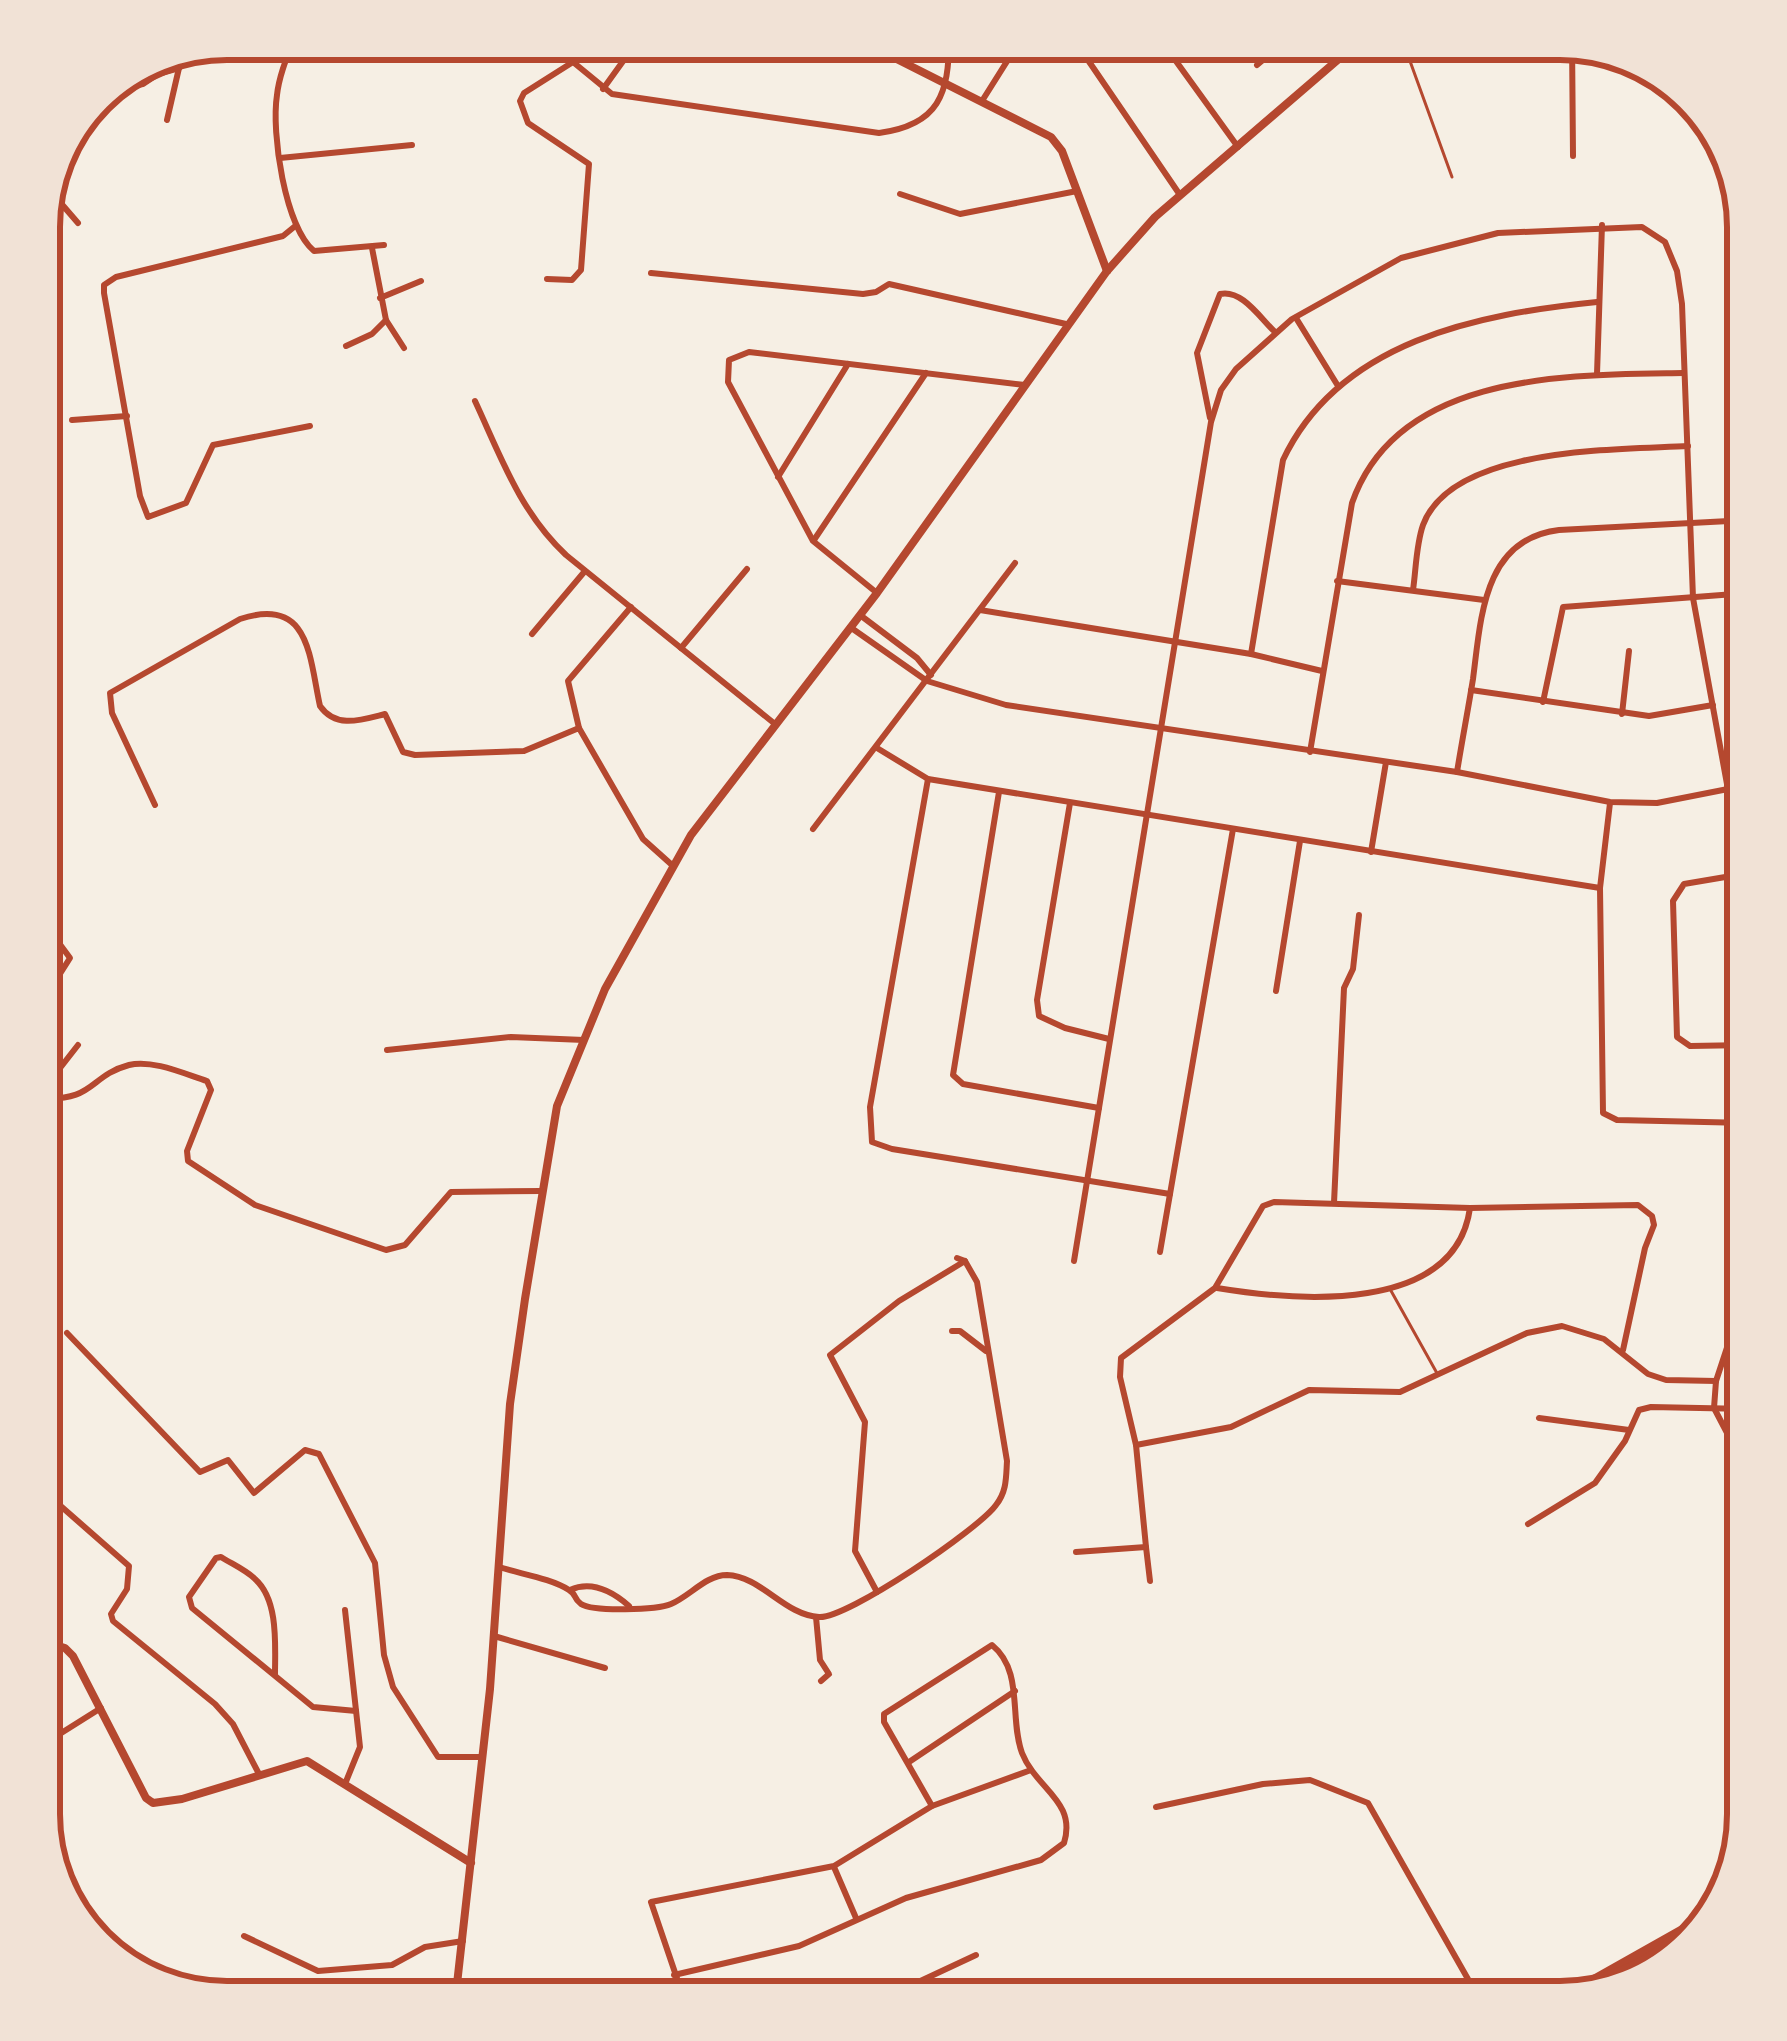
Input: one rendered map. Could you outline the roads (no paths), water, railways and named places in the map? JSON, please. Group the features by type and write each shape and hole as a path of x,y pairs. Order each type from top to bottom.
{"highway":[{"path":"1611,1973 1663,1946"}],"main road":[{"path":"897,60 1051,137 1063,151 1107,271"},
{"path":"458,1981 494,1636 510,1404 541,1191 561,1094 615,968 672,865 877,593 1107,271 1180,195 1340,60"},
{"path":"60,1646 73,1655 152,1803 182,1799 308,1761 471,1863"}],"street":[{"path":"287,60 276,97 280,158 294,227 314,251 384,245"},
{"path":"603,89 624,60"},
{"path":"547,279 572,280 579,274 589,164 528,123 520,100 572,62 603,89 879,133 912,126 924,117 948,87 949,60"},
{"path":"982,101 1008,60"},
{"path":"1088,60 1180,195"},
{"path":"1175,60 1238,147"},
{"path":"1257,65 1263,60"},
{"path":"1572,60 1574,156"},
{"path":"167,120 179,68"},
{"path":"280,158 412,145"},
{"path":"900,194 960,214 1077,191"},
{"path":"62,204 78,223"},
{"path":"1597,374 1602,225"},
{"path":"1074,1261 1211,422 1221,390 1295,317 1401,258 1498,233 1642,226 1665,242 1680,287 1693,598 1727,782"},
{"path":"294,227 283,236 109,279 104,293 140,496 148,517 186,502 213,445 310,426"},
{"path":"372,248 386,320 404,349"},
{"path":"651,273 862,294 898,285 1066,324"},
{"path":"380,298 421,281"},
{"path":"1211,422 1197,353 1220,295 1238,295 1275,332"},
{"path":"1251,654 1283,460 1296,433 1338,386 1400,348 1461,323 1521,310 1597,302"},
{"path":"1295,317 1338,386"},
{"path":"346,346 372,334 386,320"},
{"path":"877,593 813,541 728,382 730,361 748,352 1025,385"},
{"path":"778,477 848,364"},
{"path":"813,541 926,373"},
{"path":"1310,752 1337,581 1360,478 1378,454 1401,433 1478,393 1554,376 1684,373"},
{"path":"475,401 524,507 550,541 775,724"},
{"path":"72,420 128,416"},
{"path":"1413,590 1424,523 1455,488 1510,462 1539,456 1688,446"},
{"path":"1457,772 1484,600 1505,556 1538,532 1727,521"},
{"path":"813,829 931,680 1015,563"},
{"path":"681,648 747,569"},
{"path":"532,634 586,571"},
{"path":"1337,581 1484,600"},
{"path":"1544,702 1563,607 1727,595"},
{"path":"631,607 568,681 579,728 643,839 672,865"},
{"path":"980,610 1251,654 1322,671"},
{"path":"154,806 112,713 110,693 240,619 262,613 288,618 303,633 326,715 343,722 385,714 403,752 524,751 579,728"},
{"path":"860,615 917,658 931,680"},
{"path":"863,636 872,624"},
{"path":"850,626 931,680 1006,705 1457,772 1610,802 1657,803 1727,788"},
{"path":"1622,714 1629,652"},
{"path":"1471,690 1649,716 1713,705"},
{"path":"877,748 928,778 999,792 1600,887"},
{"path":"1371,852 1386,763"},
{"path":"928,778 870,1107 872,1142 1170,1194"},
{"path":"999,792 953,1075 963,1084 1099,1108"},
{"path":"1610,802 1600,887 1603,1113 1609,1118 1727,1122"},
{"path":"1070,803 1037,1000 1039,1016 1110,1040"},
{"path":"1160,1252 1232,829"},
{"path":"1276,991 1300,841"},
{"path":"1727,877 1684,884 1673,901 1677,1037 1690,1046 1727,1045"},
{"path":"1334,1203 1344,988 1352,969 1359,915"},
{"path":"60,944 70,958 60,974"},
{"path":"387,1050 511,1037 584,1040"},
{"path":"60,1069 78,1045"},
{"path":"60,1097 75,1098 131,1065 173,1070 207,1082 211,1090 187,1151 188,1161 255,1205 386,1250 405,1245 451,1192 541,1191"},
{"path":"1150,1581 1136,1445 1120,1376 1121,1358 1215,1288 1263,1205 1638,1205 1647,1210 1654,1225 1623,1350"},
{"path":"1215,1288 1301,1297 1409,1283 1439,1268 1462,1241 1470,1208"},
{"path":"570,1590 582,1585 613,1592 629,1606 641,1609 671,1604 720,1575 736,1576 792,1609 816,1616 838,1614 877,1592 980,1523 1006,1487 1007,1461 977,1282 961,1260 830,1355 865,1422 855,1550 877,1592"},
{"path":"1136,1445 1231,1426 1309,1390 1400,1392 1527,1333 1562,1325 1623,1350 1648,1374 1666,1380 1716,1381"},
{"path":"952,1331 989,1353"},
{"path":"68,1333 200,1472 228,1460 254,1493 305,1450 320,1454 375,1563 384,1655 393,1687 438,1757 482,1757"},
{"path":"1727,1348 1716,1381 1714,1408 1727,1432"},
{"path":"1528,1524 1595,1483 1610,1467 1639,1410 1727,1408"},
{"path":"1539,1418 1629,1430"},
{"path":"60,1505 129,1566 130,1578 111,1614 113,1621 215,1704 233,1724 259,1774"},
{"path":"1076,1552 1146,1547"},
{"path":"275,1675 270,1606 261,1586 216,1558 189,1603 313,1707 356,1711"},
{"path":"499,1567 570,1590 582,1605 609,1611 629,1606"},
{"path":"345,1610 359,1747 345,1784"},
{"path":"816,1616 820,1660 829,1674 821,1681"},
{"path":"494,1636 605,1668"},
{"path":"674,1976 800,1946 906,1898 1054,1853 1064,1843 1066,1812 1031,1770 1017,1730 1015,1691 998,1648 992,1645 884,1714 884,1722 932,1806"},
{"path":"909,1762 1015,1691"},
{"path":"60,1734 101,1708"},
{"path":"676,1981 651,1902 834,1866 932,1806 1031,1770"},
{"path":"1156,1808 1263,1784 1310,1780 1368,1803 1469,1981"},
{"path":"834,1866 856,1918"},
{"path":"244,1936 318,1971 392,1965 425,1946 464,1942"},
{"path":"920,1981 976,1954"}],"lane":[{"path":"1410,60 1452,177"},
{"path":"1389,1288 1439,1377"}]}
